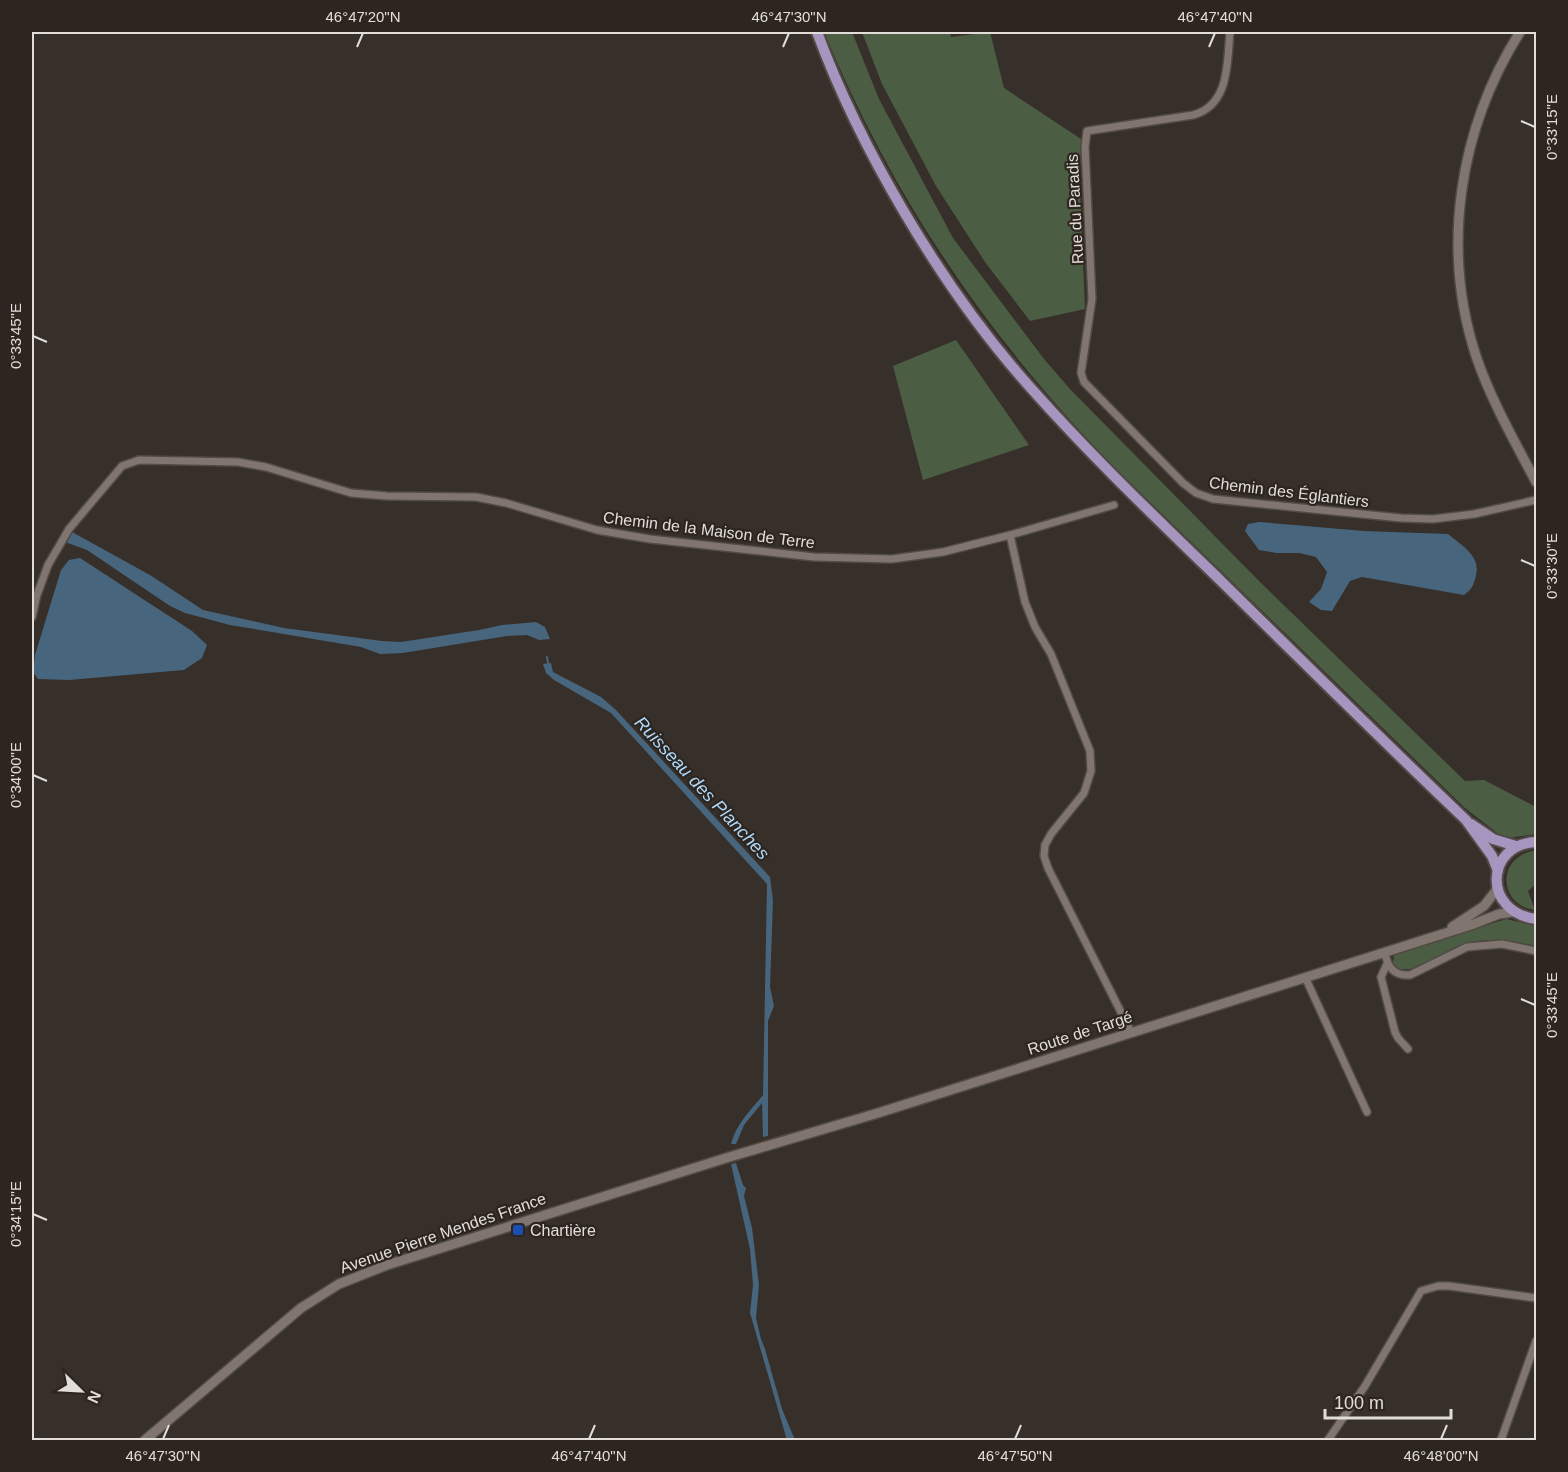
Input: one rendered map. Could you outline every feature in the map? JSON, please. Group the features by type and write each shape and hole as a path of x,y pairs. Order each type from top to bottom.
{"main road":[{"path":"817,32 852,112 891,187 955,289 1020,376 1118,480 1466,820 1493,839 1516,846"},
{"path":"1466,820 1492,856 1498,870 1498,888 1506,905 1513,912 1536,919"},
{"path":"1498,870 1508,853 1516,846 1536,842"}],"street":[{"name":"Rue du Paradis","path":"1084,382 1081,373 1092,299 1085,147 1088,131 1194,115 1209,108 1224,85 1230,32"},
{"path":"1520,32 1493,80 1473,134 1462,182 1458,248 1465,314 1477,358 1491,396 1536,482"},
{"name":"Chemin des Églantiers","path":"1084,382 1183,483 1196,493 1213,499 1401,518 1433,519 1474,514 1536,500"},
{"name":"Chemin de la Maison de Terre","path":"32,617 48,565 69,529 122,466 139,460 238,462 266,467 351,493 476,498 506,503 618,534 814,557 892,559 943,552 1114,505"},
{"path":"1010,535 1025,602 1035,627 1051,654 1090,751 1091,771 1084,793 1051,834 1045,845 1044,856 1131,1032"},
{"name":"Route de Targé","path":"1442,934 1484,906 1498,888"},
{"name":"Route de Targé","path":"726,1158 878,1113 1499,914 1513,912"},
{"path":"1385,952 1387,964 1402,976 1410,975 1467,947 1502,944 1536,951"},
{"path":"1387,964 1381,977 1383,986 1395,1032 1408,1049"},
{"path":"1305,977 1367,1112"},
{"name":"Avenue Pierre Mendes France","path":"145,1440 290,1317 313,1299 339,1284 398,1261 726,1158"},
{"path":"1328,1440 1365,1386 1421,1291 1438,1286 1449,1286 1536,1298"},
{"path":"1501,1440 1536,1341"}],"green space":[{"path":"824,32 852,32 879,99 953,238 1044,359 1070,389 1260,582 1465,781 1484,780 1536,807 1536,834 1509,838 1501,836 1465,808 1115,468 1069,418 985,317 948,264 881,153"},
{"path":"862,32 950,32 951,37 990,32 1004,88 1081,139 1080,189 1085,309 1030,321 985,262 936,186 882,84"},
{"path":"956,340 1029,445 923,480 893,366"},
{"path":"1536,851 1536,884 1528,891 1535,910 1523,907 1514,900 1506,882 1512,863 1520,856"},
{"path":"1506,919 1536,926 1536,946 1507,941 1478,941 1451,949 1415,968 1398,969 1393,963 1394,955 1399,953"}],"water":[{"path":"1259,522 1364,531 1448,534 1473,557 1477,568 1475,578 1471,589 1464,595 1362,577 1350,581 1332,611 1321,610 1309,602 1321,589 1327,572 1316,557 1299,553 1259,550 1245,531 1248,524"},
{"path":"72,532 150,575 203,610 284,628 382,641 401,642 502,625 536,622 545,627 550,639 539,640 527,635 507,636 403,653 380,654 361,647 230,625 185,613 170,606 87,550 65,542"},
{"path":"80,558 192,631 207,645 202,658 184,670 69,680 38,679 33,672 35,655 61,570 69,560"},
{"path":"551,663 553,672 601,697 615,709 770,877 773,901 770,987 774,1006 768,1021 768,1136 763,1137 762,1103 744,1125 736,1144 731,1144 740,1124 763,1095 767,884 611,713 546,673 543,664"},
{"path":"736,1163 746,1188 744,1196 752,1228 759,1285 756,1318 782,1409 795,1440 788,1440 786,1437 750,1313 753,1285 750,1249 731,1164"}],"waterway":[{"name":"Ruisseau des Planches","path":"547,657 548,664"}],"place":[{"name":"Chartière","path":"518,1230"}]}
